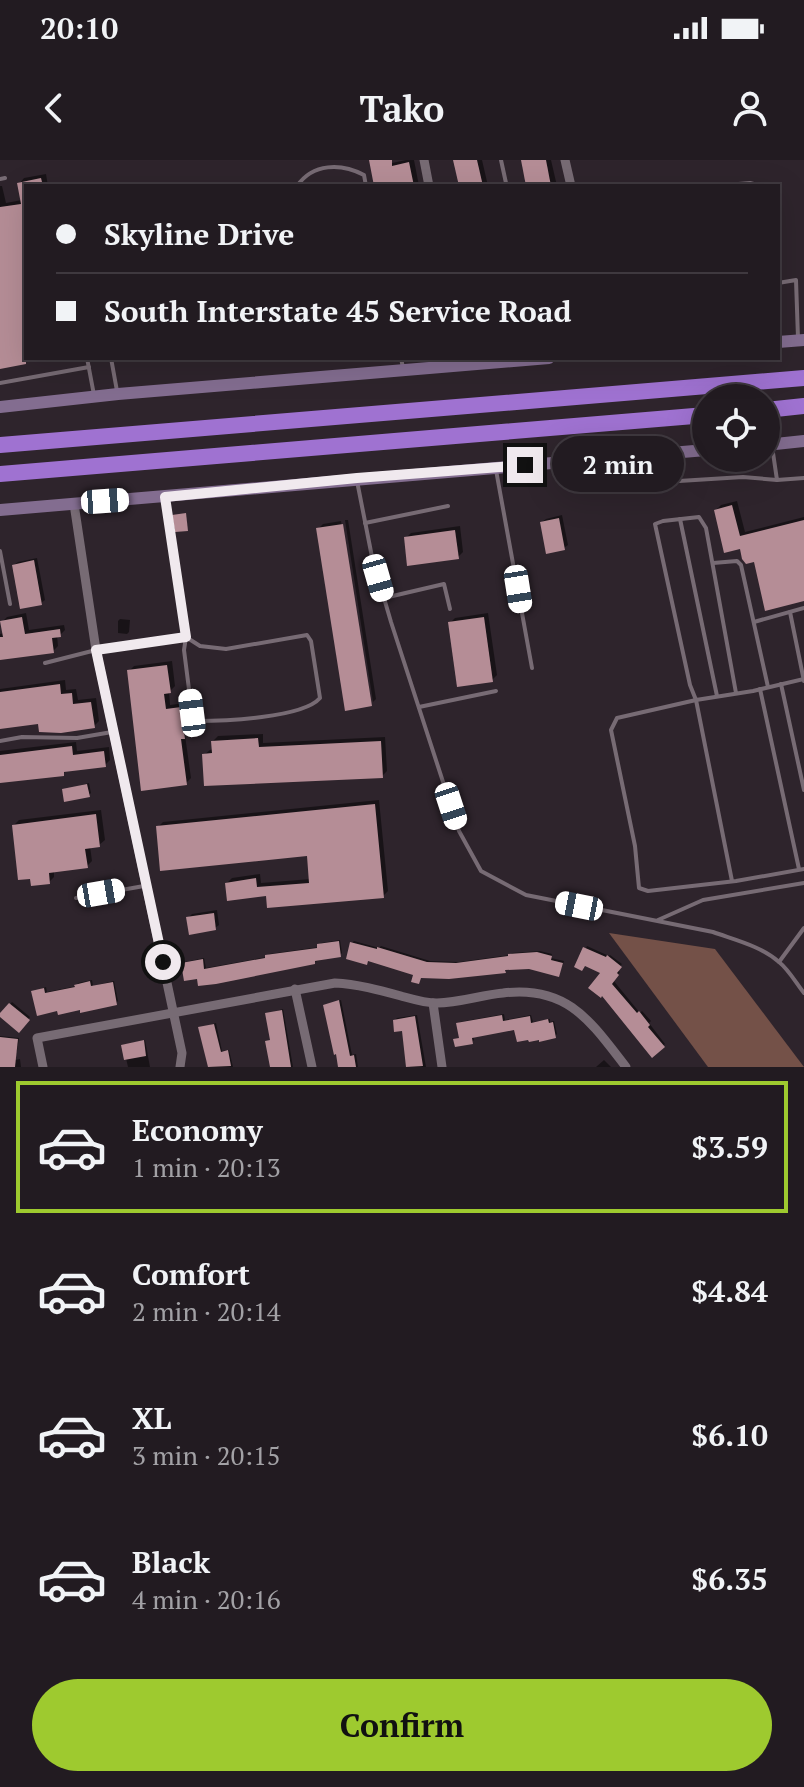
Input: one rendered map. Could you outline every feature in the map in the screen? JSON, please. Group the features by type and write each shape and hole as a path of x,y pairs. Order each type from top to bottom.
{"highway":[{"path":"0,445 804,378"},
{"path":"780,409 804,406"},
{"path":"0,474 692,416"}],"main road":[{"path":"780,342 801,340"},
{"path":"0,407 402,364 492,360"},
{"path":"780,444 804,441"},
{"path":"0,510 692,451"}],"street":[{"path":"424,160 429,184"},
{"path":"565,160 571,184"},
{"path":"74,504 96,650 182,1053 180,1067"},
{"path":"43,1067 37,1038 335,983 433,1003 450,1003 507,992 551,996 568,1003 582,1014 626,1067"},
{"path":"295,989 312,1067"},
{"path":"433,1003 442,1067"}],"lane":[{"path":"501,160 506,183"},
{"path":"298,184 304,176 331,167 350,168 364,175 366,184"},
{"path":"780,283 796,280 801,340"},
{"path":"87,360 94,396"},
{"path":"111,360 118,394"},
{"path":"0,383 89,367"},
{"path":"613,458 615,485 743,477 777,480 804,478"},
{"path":"496,468 532,668"},
{"path":"775,472 777,480"},
{"path":"357,478 372,557 384,598 459,831 481,871 526,895 713,932 742,942 779,962 804,993"},
{"path":"45,663 96,650 186,637 200,646 226,649 307,635 311,641 320,698 316,703 283,714 196,721 192,713 184,650 186,637 165,497"},
{"path":"365,523 448,506"},
{"path":"732,881 696,700 690,685 655,524 699,517 706,528 736,693"},
{"path":"680,519 717,696"},
{"path":"0,551 10,604"},
{"path":"713,563 737,561 741,565 768,687"},
{"path":"384,598 444,584 450,609"},
{"path":"754,622 804,608"},
{"path":"760,689 802,869 648,891 639,888 635,846 611,730 617,718 804,679 790,612"},
{"path":"781,684 804,790"},
{"path":"419,707 496,691"},
{"path":"0,741 22,737 77,738 112,732"},
{"path":"656,921 703,900 804,883"},
{"path":"76,898 146,885"},
{"path":"779,962 804,928"}],"shaded area":[{"path":"609,933 715,949 804,1067 708,1067"}],"building":[{"path":"369,160 392,160 392,166 409,162 414,184 374,184"},
{"path":"453,160 477,160 483,184 459,184"},
{"path":"521,160 546,160 551,184 526,184"},
{"path":"41,178 42,184 24,184 26,364 0,369 0,207 21,204 17,183"},
{"path":"732,505 740,536 804,520 804,601 765,611 754,562 746,564 740,549 724,553 714,510"},
{"path":"186,513 188,531 175,532 172,515"},
{"path":"559,518 565,550 546,554 540,522"},
{"path":"343,524 372,706 345,711 316,528"},
{"path":"455,530 459,559 407,566 404,537"},
{"path":"34,560 42,605 20,609 12,565"},
{"path":"22,617 25,634 60,629 61,637 52,638 54,653 0,660 0,637 3,637 0,621"},
{"path":"484,617 493,682 457,687 448,622"},
{"path":"167,665 171,693 164,694 166,709 181,707 185,739 181,739 187,785 141,791 127,670"},
{"path":"60,684 61,694 72,693 73,704 91,702 95,728 61,733 39,732 38,724 0,729 0,692"},
{"path":"258,738 259,747 381,741 383,778 204,786 202,754 212,753 211,741"},
{"path":"72,746 73,755 104,751 106,767 64,772 64,776 0,783 0,755"},
{"path":"87,784 90,797 64,802 62,789"},
{"path":"375,804 384,898 267,908 266,896 227,901 225,883 256,878 257,887 309,883 307,856 160,871 156,826"},
{"path":"96,814 100,847 85,849 88,868 49,873 50,884 31,886 30,879 18,880 12,825"},
{"path":"214,913 216,930 189,935 186,917"},
{"path":"339,941 341,957 315,961 315,964 216,984 198,986 197,979 184,981 181,963 203,959 204,969"},
{"path":"350,942 427,962 456,963 537,952 563,963 559,977 529,969 505,970 506,973 449,979 421,978 419,984 411,982 413,975 368,961 367,965 346,959"},
{"path":"583,947 607,955 622,967 612,984 637,1013 639,1011 665,1047 652,1058 602,996 588,988 600,973 585,966 582,971 574,967"},
{"path":"90,981 91,986 113,982 117,1005 80,1013 80,1010 58,1015 57,1011 37,1016 31,991 44,988 45,993"},
{"path":"339,1000 350,1056 354,1055 356,1067 338,1067 334,1055 323,1005"},
{"path":"9,1003 30,1020 19,1033 0,1017"},
{"path":"282,1010 291,1067 270,1067 265,1041 270,1040 265,1013"},
{"path":"502,1015 503,1021 530,1016 531,1023 548,1019 549,1023 553,1022 556,1038 517,1042 514,1030 472,1038 473,1044 455,1047 453,1039 459,1038 456,1023"},
{"path":"415,1016 423,1066 406,1067 402,1031 394,1032 393,1020"},
{"path":"214,1024 221,1052 228,1050 231,1066 208,1067 198,1027"},
{"path":"0,1037 18,1039 15,1067 0,1067"},
{"path":"144,1040 146,1056 124,1060 121,1045"}],"route":[{"path":"163,962 96,650 186,637 165,497 525,465"}]}
